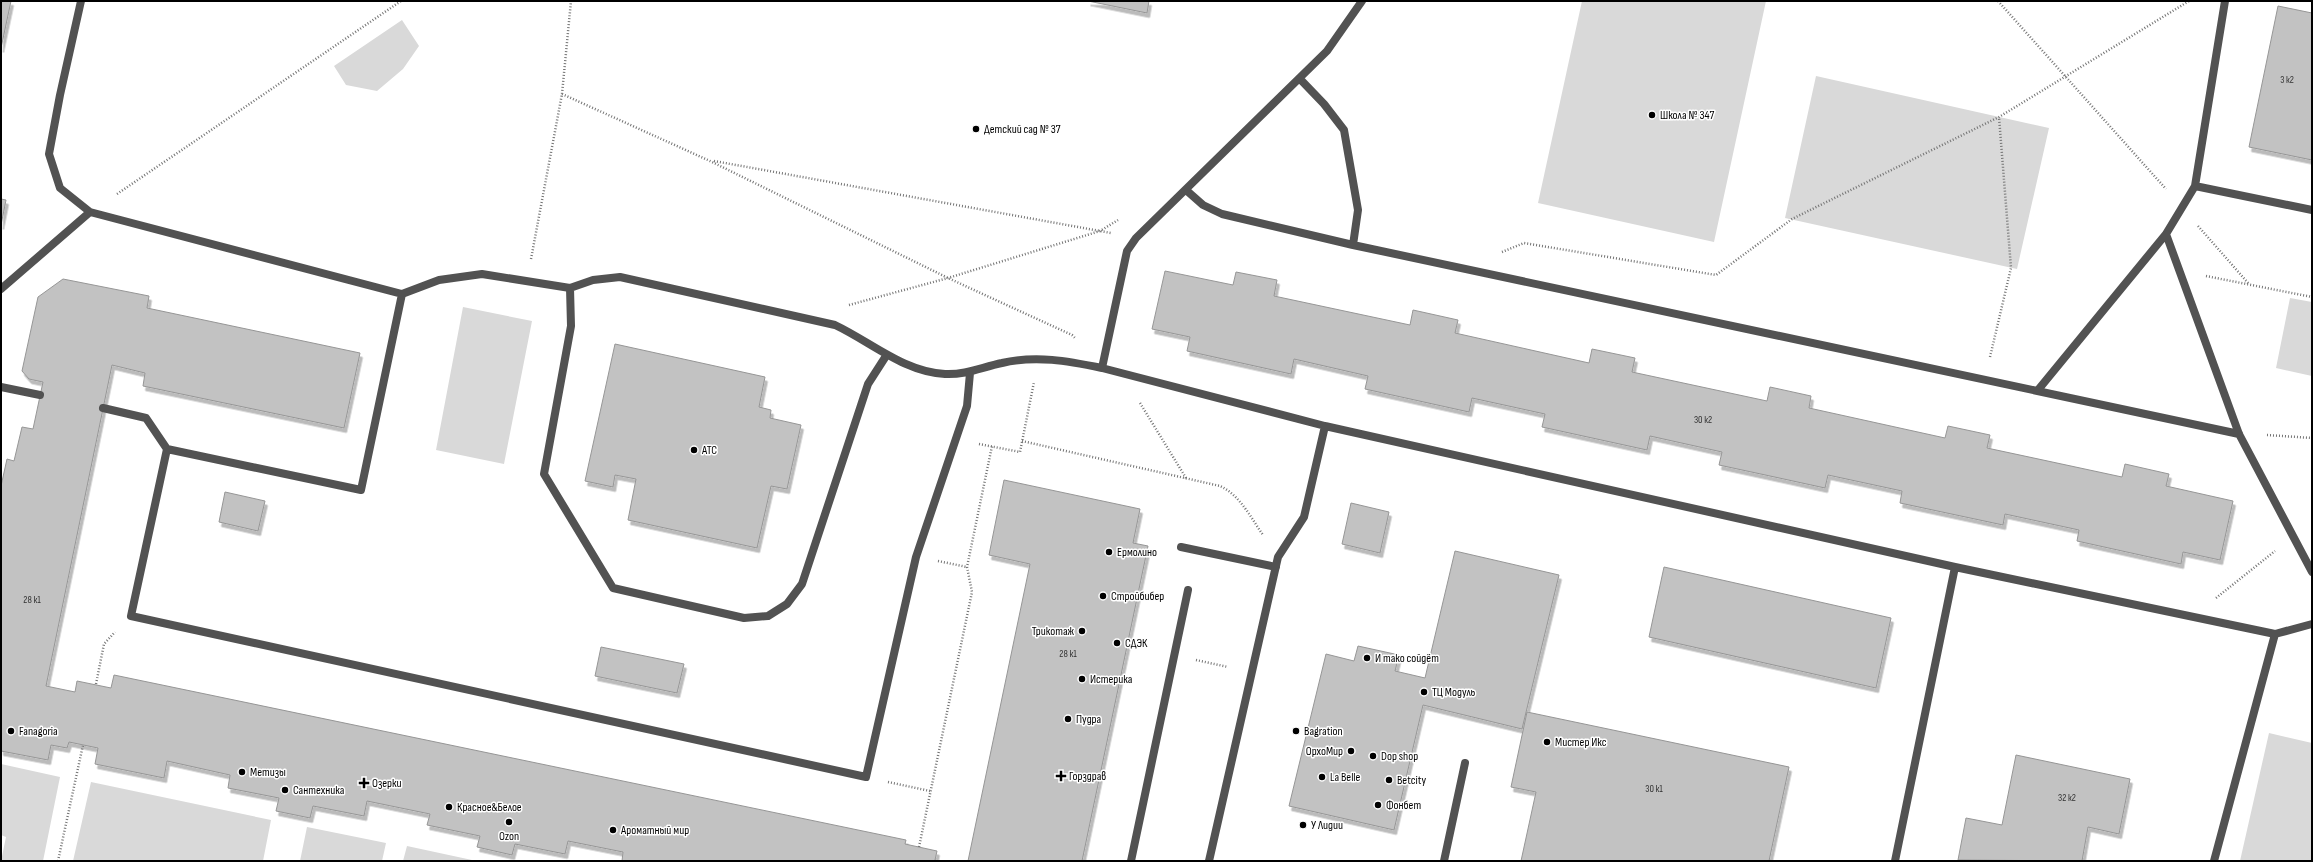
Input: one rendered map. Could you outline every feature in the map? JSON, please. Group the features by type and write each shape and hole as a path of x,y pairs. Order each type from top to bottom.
{"lane":[{"path":"81,1 60,95 49,154 60,188 90,212 402,294 439,280 482,274 570,288 593,280 620,277 835,325 860,337 886,356 914,367 944,374 970,373 1002,363 1038,358 1102,368 1325,426 1956,567 2275,634 2312,624"},
{"path":"1102,368 1127,251 1136,238 1327,51 1362,1"},
{"path":"2038,390 2166,234 2195,186 2225,1"},
{"path":"1300,79 1324,104 1344,130 1358,210 1353,245"},
{"path":"2195,186 2312,210"},
{"path":"1186,190 1203,205 1222,214 1353,245 2239,434"},
{"path":"1,289 90,212"},
{"path":"2166,234 2239,434 2312,572"},
{"path":"570,288 571,326 544,474 613,588 744,618 768,616 787,604 802,584 868,384 886,356"},
{"path":"103,408 146,418 167,449 360,490 402,294"},
{"path":"167,449 131,616 866,777 916,557 966,406 970,373"},
{"path":"1,387 40,395"},
{"path":"1209,861 1278,557 1304,517 1325,426"},
{"path":"1180,546 1276,567"},
{"path":"1895,861 1956,567"},
{"path":"1130,861 1188,590"},
{"path":"2214,861 2275,634"},
{"path":"1444,861 1465,763"}],"path":[{"path":"90,212 401,1"},
{"path":"527,282 562,94 571,1"},
{"path":"1998,1 2249,284"},
{"path":"1464,268 1524,243 1716,275 1792,219 1999,116 2189,1"},
{"path":"562,94 710,161 948,278 1072,335 1102,368"},
{"path":"1985,379 2011,268 1999,116"},
{"path":"710,161 1136,238"},
{"path":"841,307 948,278 1100,231 1123,216"},
{"path":"2180,271 2312,297"},
{"path":"956,439 1020,452 1038,358"},
{"path":"1136,399 1141,404 1186,478"},
{"path":"2239,434 2312,438"},
{"path":"1022,441 1220,486 1230,491 1278,557"},
{"path":"919,847 972,592 967,567 992,446"},
{"path":"2192,616 2294,537"},
{"path":"916,557 967,567"},
{"path":"96,684 104,644 131,616"},
{"path":"1174,655 1252,672"},
{"path":"58,861 83,745"},
{"path":"866,777 930,791"}],"shaded area":[{"name":"Школа № 347","path":"1582,1 1766,1 1714,242 1538,203"},
{"path":"402,20 419,46 403,69 377,91 346,85 334,66"},
{"path":"1816,76 2049,128 2017,269 1785,218"},
{"path":"2290,298 2312,302 2312,376 2276,368"},
{"path":"463,307 532,321 504,464 436,450"},
{"path":"2269,733 2312,743 2312,861 2240,861"},
{"path":"1,764 60,777 43,861 1,861 6,837 1,835"},
{"path":"91,782 271,820 263,861 73,861"},
{"path":"307,827 386,843 382,861 300,861"},
{"path":"407,846 472,860 472,861 403,861"}],"building":[{"path":"1,1 11,1 1,48"},
{"path":"1088,1 1149,1 1147,13"},
{"path":"2278,6 2312,13 2312,160 2249,147"},
{"path":"1,199 6,200 1,225"},
{"path":"1165,271 1233,285 1236,272 1277,280 1274,296 1410,325 1413,310 1458,320 1455,333 1589,363 1592,349 1635,358 1632,372 1767,401 1770,387 1811,396 1809,408 1945,438 1948,426 1990,435 1987,448 2122,477 2125,464 2169,474 2166,486 2233,501 2220,560 2183,552 2181,564 2077,541 2079,530 2005,514 2003,525 1900,503 1902,491 1828,475 1825,488 1719,465 1722,452 1650,436 1647,450 1542,427 1545,414 1472,398 1469,412 1365,389 1368,376 1294,359 1291,374 1187,351 1190,337 1152,329"},
{"path":"63,279 149,296 147,308 360,353 344,428 143,386 145,373 112,365 46,686 75,692 77,681 111,688 114,675 906,840 905,844 937,851 935,860 940,861 622,861 623,852 568,841 565,854 515,844 512,855 477,847 480,836 427,825 430,814 367,801 364,816 313,806 310,818 276,811 279,798 228,788 230,775 167,761 164,778 95,764 98,748 69,742 67,748 51,745 48,760 1,751 1,486 7,459 14,461 22,427 33,429 43,382 29,379 22,371 38,297"},
{"name":"АТС","path":"615,344 765,377 759,407 771,410 770,418 801,425 787,489 771,486 757,548 628,520 636,479 615,475 613,487 585,481"},
{"path":"1004,480 1140,509 1133,543 1148,546 1082,861 968,861 1030,564 989,555"},
{"path":"225,492 265,501 258,531 219,522"},
{"path":"1351,503 1389,512 1380,553 1342,544"},
{"name":"ТЦ Модуль","path":"1455,551 1559,575 1522,729 1423,705 1394,830 1289,806 1326,654 1354,661 1358,646 1399,655 1395,671 1425,678"},
{"path":"1664,567 1891,618 1876,688 1649,637"},
{"path":"601,647 684,664 677,693 595,676"},
{"path":"1527,712 1789,767 1769,861 1521,861 1536,792 1511,787"},
{"path":"2016,755 2130,779 2119,834 2088,827 2082,861 1958,860 1966,818 2002,825"}],"place":[{"name":"Школа № 347","path":"1652,115"},
{"name":"Детский сад № 37","path":"976,129"},
{"name":"АТС","path":"694,450"},
{"name":"Ермолино","path":"1109,552"},
{"name":"Стройбибер","path":"1103,596"},
{"name":"Трикотаж","path":"1082,631"},
{"name":"СДЭК","path":"1117,643"},
{"name":"И тако сойдёт","path":"1367,658"},
{"name":"Истерика","path":"1082,679"},
{"name":"ТЦ Модуль","path":"1424,692"},
{"name":"Пудра","path":"1068,719"},
{"name":"Fanagoria","path":"11,731"},
{"name":"Bagration","path":"1296,731"},
{"name":"Мистер Икс","path":"1547,742"},
{"name":"ОрхоМир","path":"1351,751"},
{"name":"Dop shop","path":"1373,756"},
{"name":"Метизы","path":"242,772"},
{"name":"Горздрав","path":"1061,776"},
{"name":"La Belle","path":"1322,777"},
{"name":"Betcity","path":"1389,780"},
{"name":"Озерки","path":"364,783"},
{"name":"Сантехника","path":"285,790"},
{"name":"Фонбет","path":"1378,805"},
{"name":"Красное&Белое","path":"449,807"},
{"name":"Ozon","path":"509,822"},
{"name":"У Лидии","path":"1303,825"},
{"name":"Ароматный мир","path":"613,830"}]}
